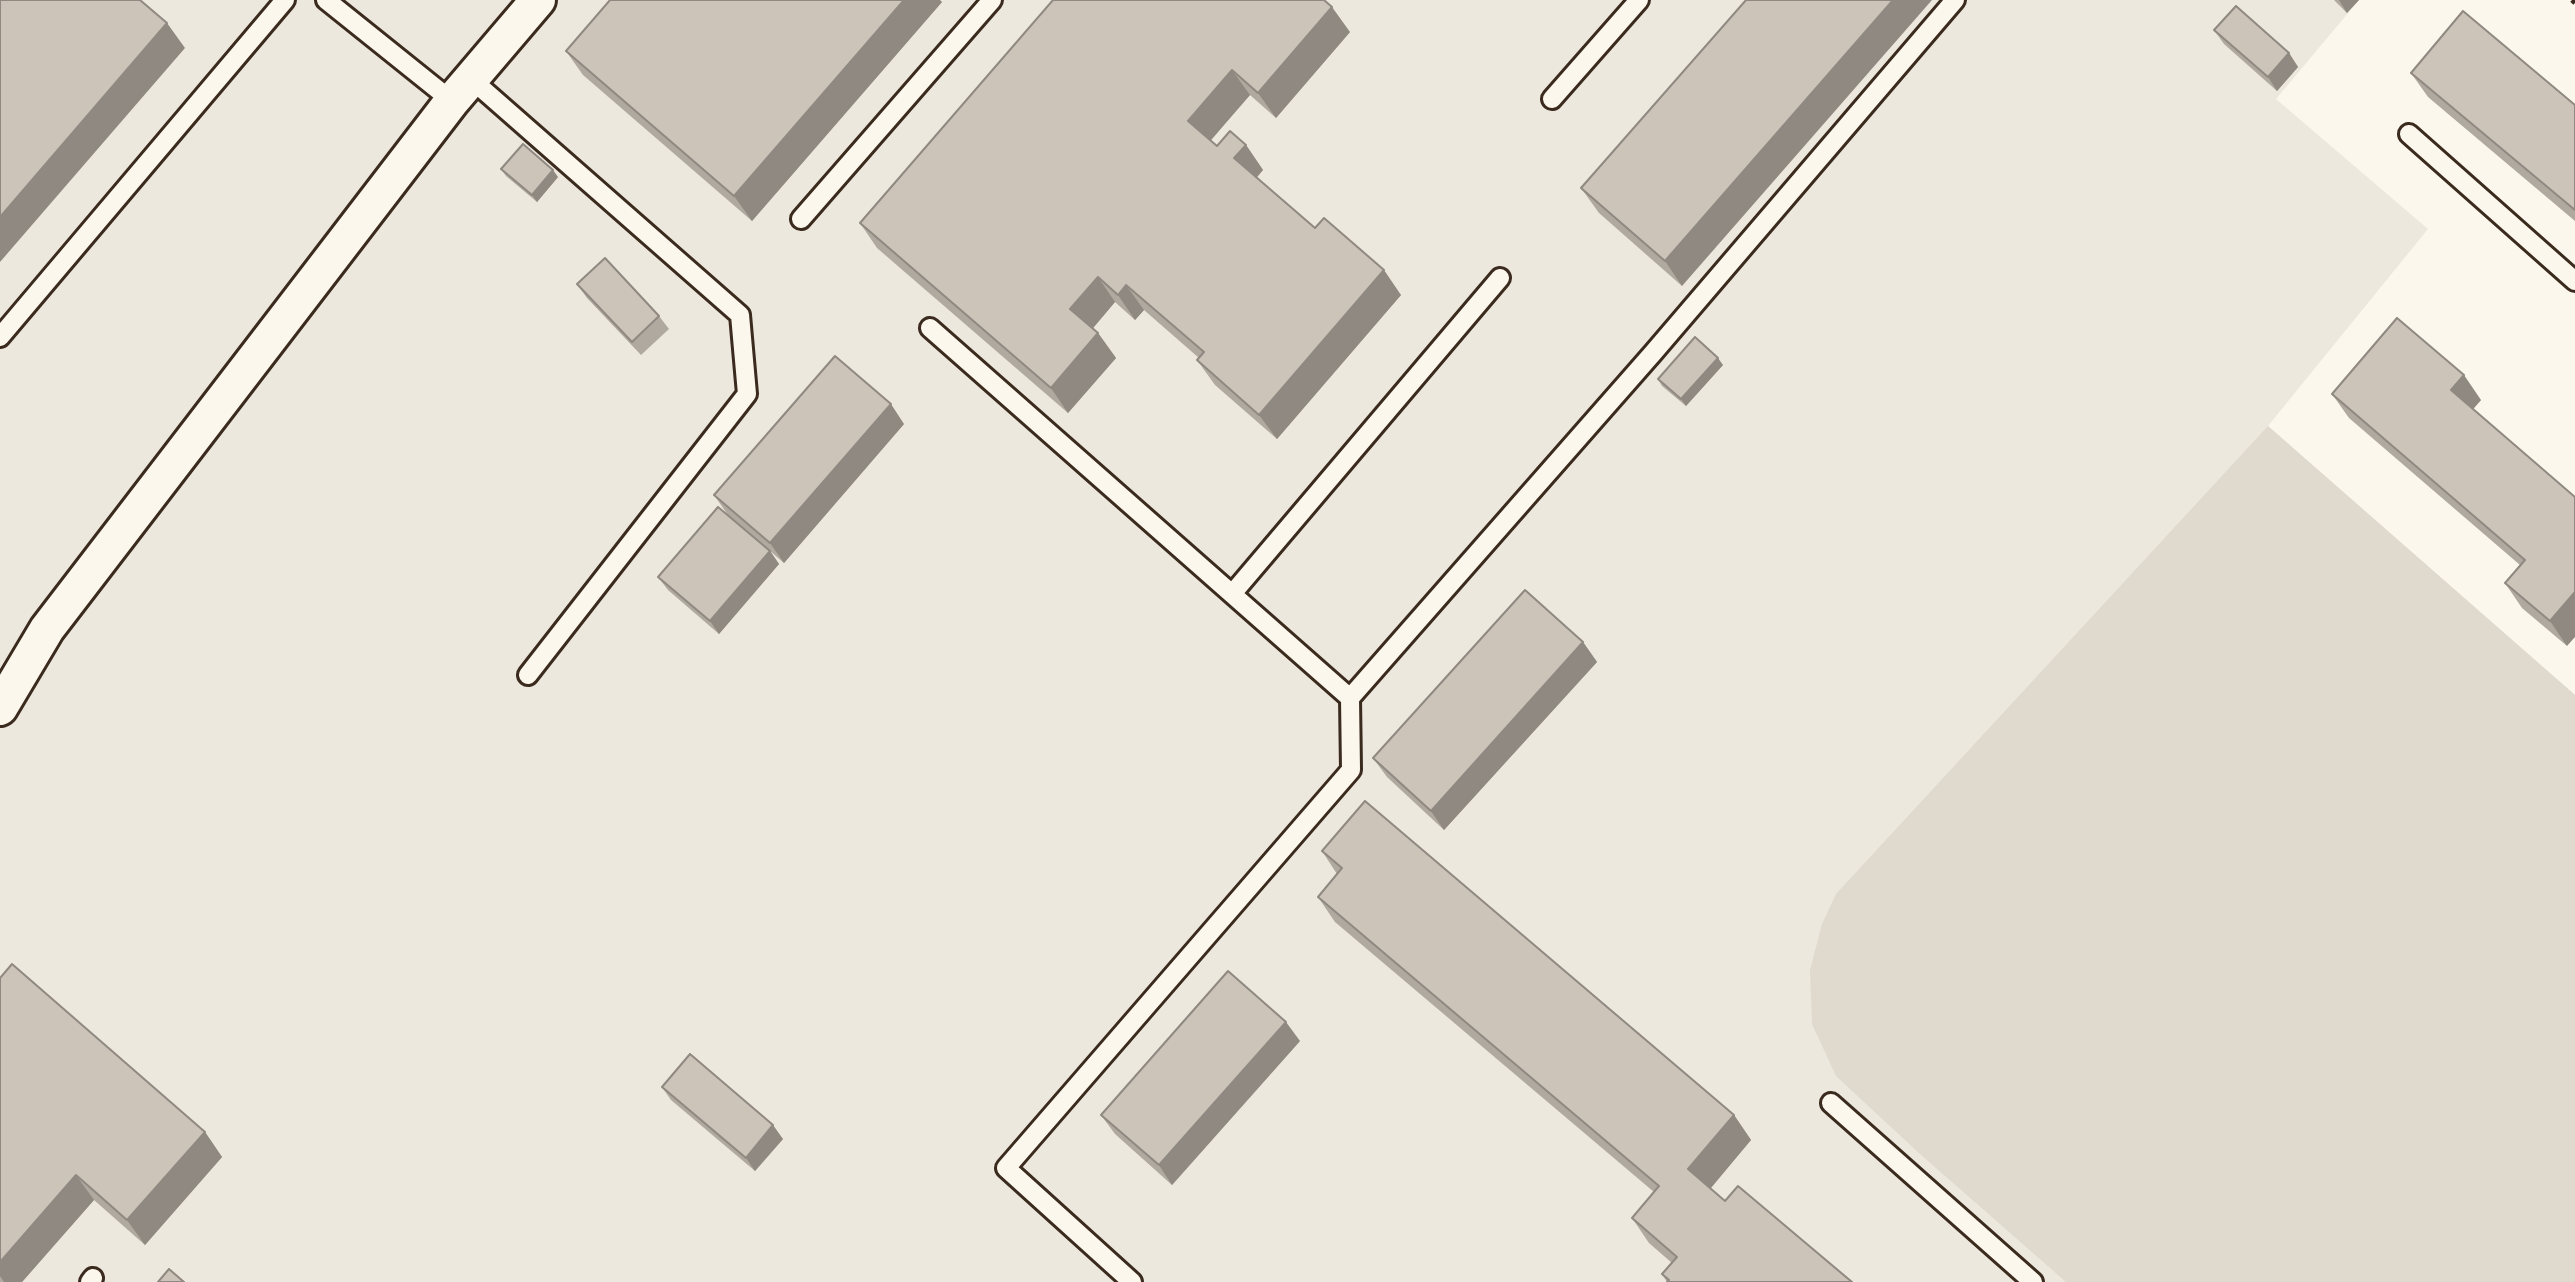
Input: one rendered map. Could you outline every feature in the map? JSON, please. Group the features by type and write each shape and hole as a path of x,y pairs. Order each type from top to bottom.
{"street":[{"path":"0,708 47,629 461,90 538,0"}],"lane":[{"path":"0,337 285,0"},
{"path":"326,0 461,90 740,315 747,394 528,675"},
{"path":"801,219 992,0"},
{"path":"1552,99 1639,0"},
{"path":"1132,1282 1006,1168 1351,770 1350,698 1653,353 1955,0"},
{"path":"2409,134 2575,281"},
{"path":"1232,594 1500,278"},
{"path":"930,328 1350,698"},
{"path":"1831,1103 2033,1282"}],"shaded area":[{"path":"0,0 2359,0 2276,99 2428,229 2268,426 2575,695 2575,1282 0,1282"},
{"path":"2268,426 2575,695 2575,1282 2066,1282 1836,1076 1812,1024 1810,970 1822,924 1836,894"}],"building":[{"path":"0,0 140,0 167,23 0,217"},
{"path":"610,0 904,0 734,196 566,51"},
{"path":"1053,0 1324,0 1332,7 1258,93 1232,70 1188,121 1217,146 1230,131 1246,145 1234,158 1315,228 1324,218 1384,270 1259,415 1197,360 1204,352 1126,285 1118,295 1098,277 1070,309 1098,333 1051,388 860,223"},
{"path":"1746,0 1893,0 1665,261 1581,188"},
{"path":"2236,6 2289,53 2268,77 2214,30"},
{"path":"2463,11 2575,105 2575,210 2411,73"},
{"path":"523,144 553,170 532,195 501,169"},
{"path":"605,258 659,316 632,342 577,284"},
{"path":"2397,318 2464,375 2451,390 2575,497 2575,592 2550,621 2505,583 2525,560 2332,394"},
{"path":"1695,337 1718,358 1681,399 1658,379"},
{"path":"835,356 891,404 770,543 714,495"},
{"path":"718,507 770,551 710,621 658,577"},
{"path":"1525,590 1583,642 1431,811 1373,758"},
{"path":"1365,801 1734,1115 1688,1169 1725,1201 1738,1186 1852,1282 1667,1282 1669,1280 1662,1274 1677,1257 1632,1218 1659,1186 1318,897 1342,868 1322,851"},
{"path":"12,964 205,1132 127,1220 76,1175 0,1262 0,978"},
{"path":"1228,971 1286,1022 1159,1165 1101,1115"},
{"path":"690,1054 773,1125 746,1158 662,1087"},
{"path":"169,1269 184,1282 158,1282"}]}
